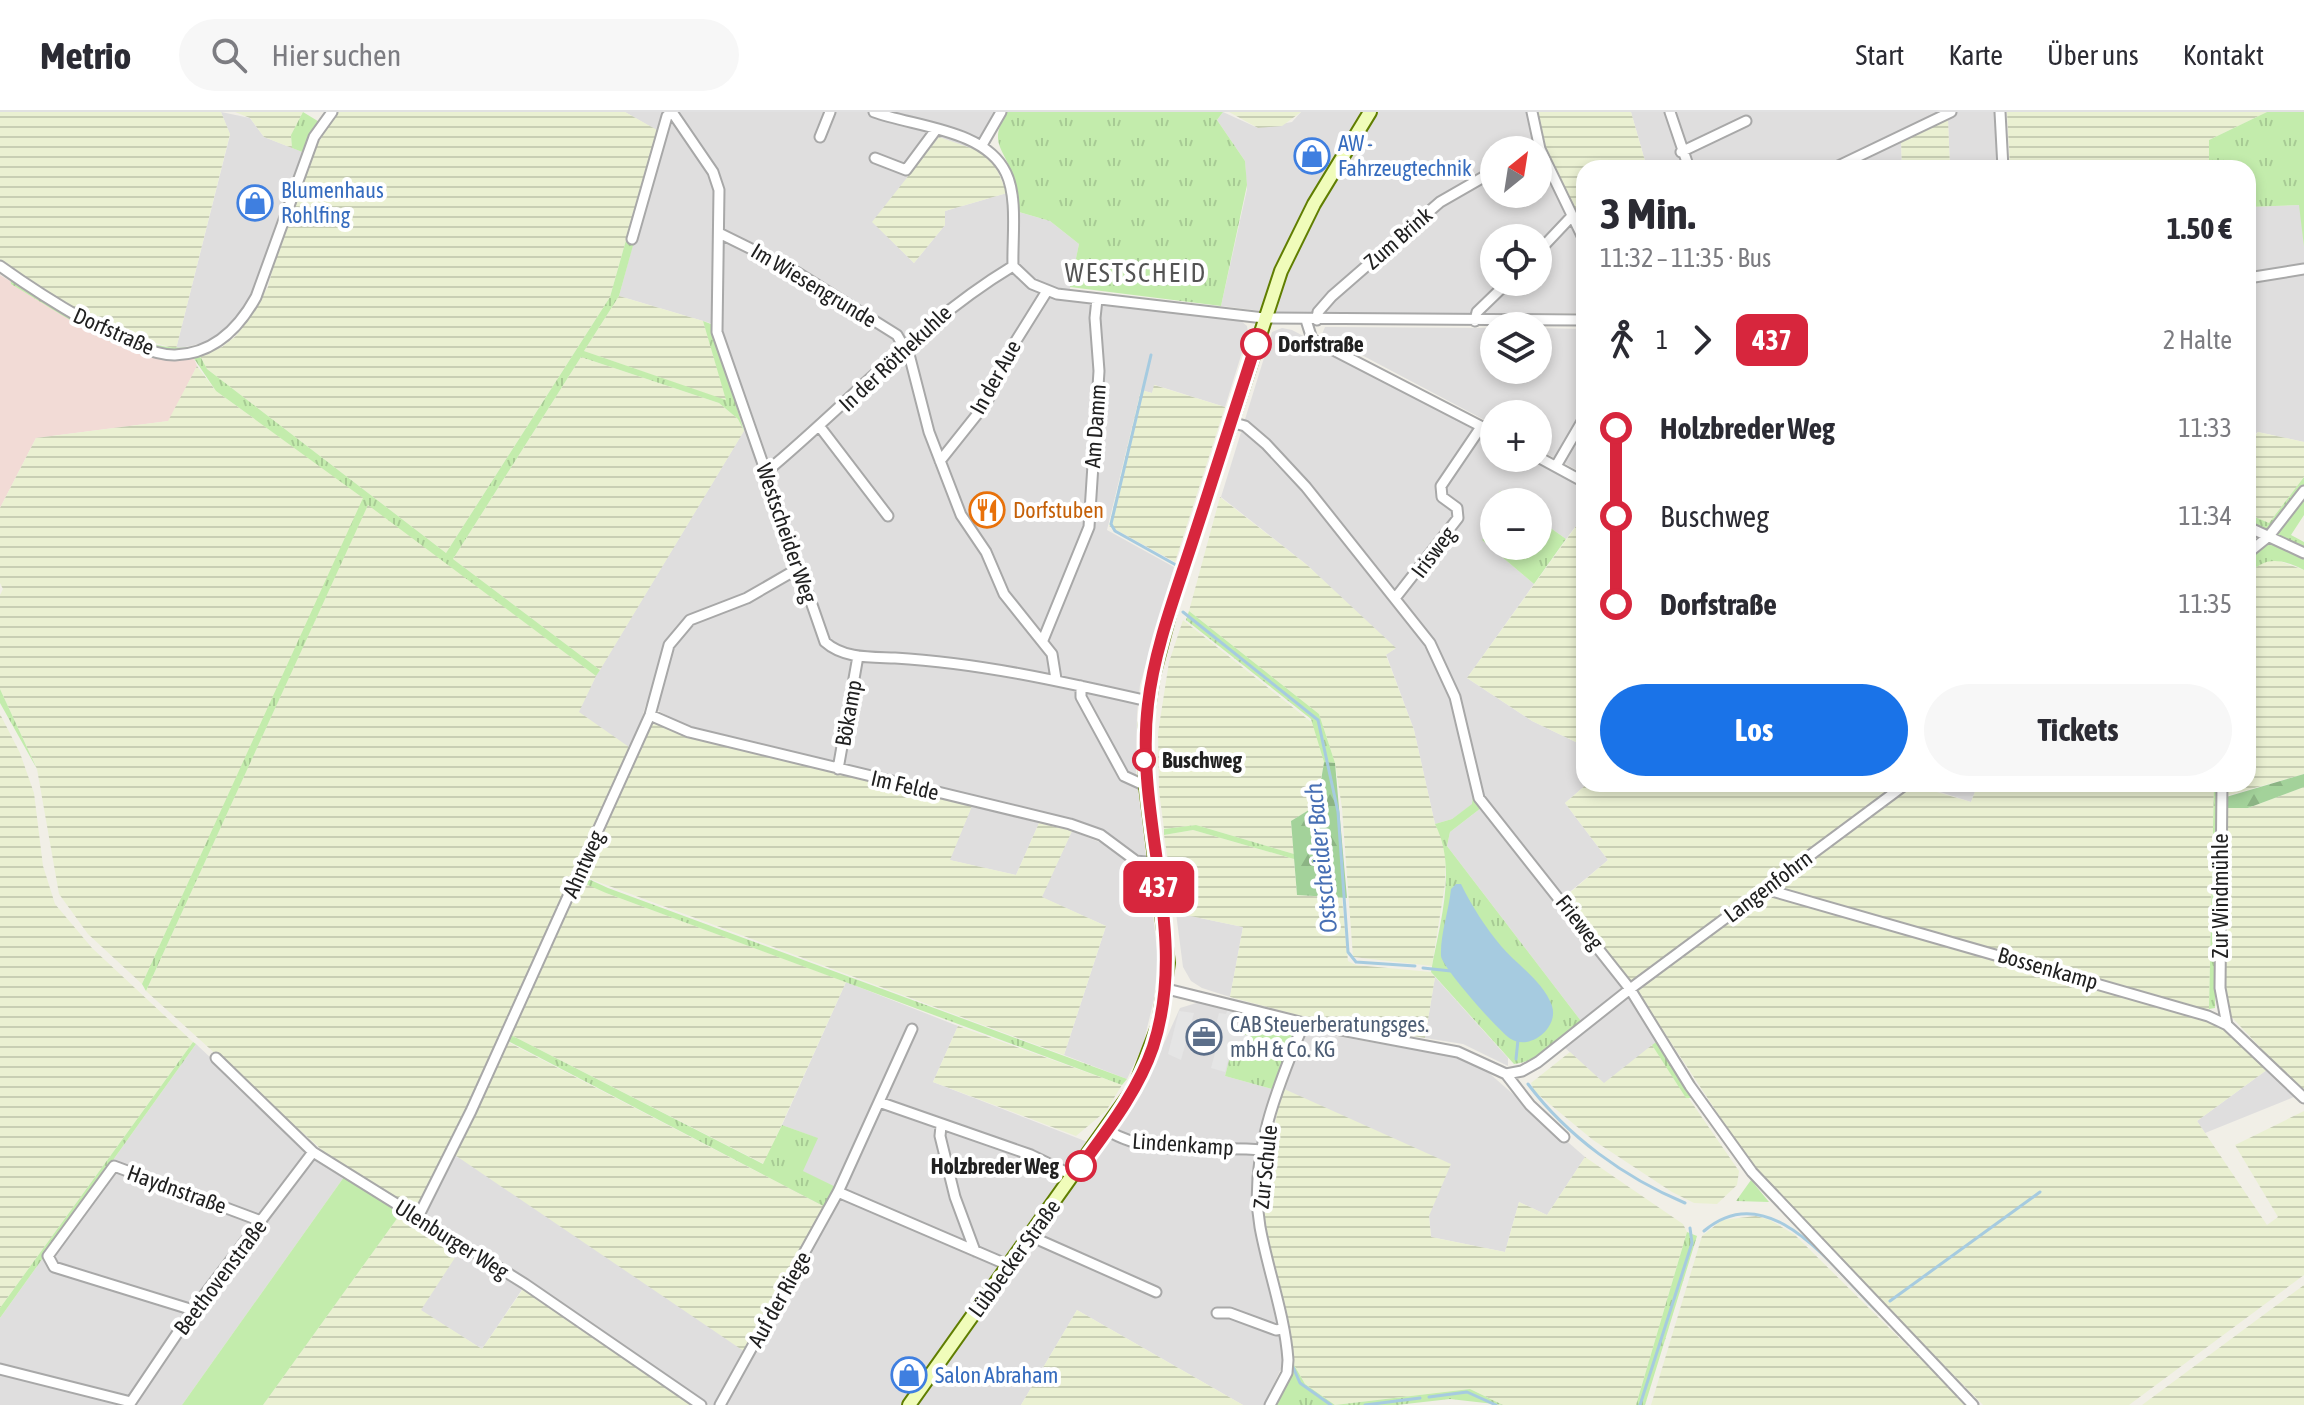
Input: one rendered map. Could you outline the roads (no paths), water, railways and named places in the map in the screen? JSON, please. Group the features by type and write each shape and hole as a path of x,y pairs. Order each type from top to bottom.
{"main road":[{"name":"Lübbecker Straße","path":"909,1405 1107,1130 1143,1071 1152,1049 1167,989 1166,937 1146,786 1148,701 1172,604 1264,318 1299,230 1370,112"}],"street":[{"name":"Dorfstraße","path":"0,266 81,317 155,351 173,355 196,351 224,339 246,316 256,297 308,151 332,112"},
{"name":"Westscheider Weg","path":"672,112 713,172 721,209 714,312 717,332 825,642 833,649 858,656 920,660 1056,679 1148,701"},
{"path":"632,239 667,116 672,112"},
{"path":"820,137 830,112"},
{"path":"874,112 982,145 1006,173 1013,266 1023,278 1047,291 1264,318 1576,320"},
{"path":"982,145 1001,112"},
{"path":"1532,112 1537,136"},
{"path":"1670,112 1685,160"},
{"path":"1859,160 1951,112"},
{"path":"2000,112 2003,160"},
{"path":"1681,152 1746,121"},
{"path":"875,158 906,170 935,131"},
{"path":"1552,177 1576,226"},
{"name":"Zum Brink","path":"1317,320 1318,312 1332,296 1440,202 1480,179"},
{"path":"1552,237 1571,217"},
{"name":"Im Wiesengrunde","path":"719,233 764,253 838,296 897,335 903,345"},
{"name":"In der Röthekuhle","path":"766,472 820,427 903,345 965,295 1013,266"},
{"path":"2256,277 2304,269"},
{"name":"In der Aue","path":"940,461 987,402 1009,352 1047,291"},
{"path":"1475,321 1477,312 1494,296"},
{"name":"Am Damm","path":"1043,640 1089,527 1099,371 1095,318 1097,299"},
{"path":"1306,320 1312,339 1480,426"},
{"path":"903,345 940,461 961,515 986,552 1004,594 1043,640 1056,665 1056,679"},
{"name":"Frieweg","path":"1231,422 1245,426 1266,444 1396,597 1442,662 1455,697 1479,798 1630,989 1690,1086 1752,1172 1973,1405"},
{"name":"In der Röthekuhle","path":"820,427 888,516"},
{"name":"Irisweg","path":"1396,597 1458,518 1457,508 1442,497 1441,486 1480,428"},
{"path":"1556,466 1576,432"},
{"path":"1552,464 1576,477"},
{"path":"2256,547 2269,536 2304,491"},
{"path":"2256,530 2304,553"},
{"name":"Ahntweg","path":"418,1217 471,1111 650,715 662,661 677,631 690,620 747,598 799,568"},
{"name":"Bökamp","path":"838,769 858,656"},
{"path":"1081,686 1081,697 1124,776 1146,786"},
{"name":"Im Felde","path":"650,715 689,732 1070,824 1101,835 1136,861 1155,863"},
{"name":"Langenfohrn","path":"1630,989 1895,792"},
{"name":"Zur Windmühle","path":"2222,792 2221,1007 2227,1025"},
{"name":"Bossenkamp","path":"1765,889 2208,1016 2227,1025 2304,1098"},
{"path":"1167,989 1304,1023 1458,1052 1506,1074 1530,1105 1564,1137"},
{"path":"1506,1074 1522,1071 1538,1062 1630,989"},
{"path":"2208,1016 2221,1007"},
{"name":"Zur Schule","path":"1270,1405 1287,1373 1287,1350 1259,1225 1262,1150 1277,1087 1304,1023"},
{"name":"Auf der Riege","path":"720,1405 838,1192 912,1029"},
{"name":"Ulenburger Weg","path":"216,1058 313,1152 525,1284 701,1405"},
{"path":"879,1102 1057,1165 1074,1176"},
{"path":"941,1126 940,1136 955,1197 975,1251"},
{"name":"Lindenkamp","path":"1107,1130 1123,1140 1152,1145 1262,1150"},
{"name":"Beethovenstraße","path":"130,1403 193,1310 313,1152"},
{"name":"Haydnstraße","path":"193,1310 48,1263 48,1256 114,1166 261,1221"},
{"path":"838,1192 1008,1265"},
{"path":"1030,1236 1156,1292"},
{"path":"1217,1313 1230,1313 1276,1330 1282,1329"},
{"path":"0,1369 130,1403"}],"water":[{"path":"1461,884 1501,946 1548,997 1553,1014 1551,1022 1535,1039 1519,1042 1505,1034 1472,999 1444,962 1441,956 1442,940 1451,889"}],"waterway":[{"name":"Ostscheider Bach","path":"1151,355 1111,524 1115,531 1176,565"},
{"name":"Ostscheider Bach","path":"1183,612 1318,720 1338,812 1348,952 1356,962 1415,966"},
{"name":"Ostscheider Bach","path":"1423,968 1451,971"},
{"name":"Ostscheider Bach","path":"1516,1059 1518,1040"},
{"name":"Ostscheider Bach","path":"1528,1084 1561,1121 1599,1154 1641,1181 1685,1203"},
{"path":"1890,1301 2040,1192"},
{"path":"1704,1231 1728,1217 1752,1214 1776,1220 1820,1252 1876,1310"},
{"name":"Ostscheider Bach","path":"1640,1405 1692,1243 1690,1228"},
{"path":"1293,1367 1300,1383 1331,1405"},
{"path":"1429,1397 1467,1392 1496,1405"},
{"path":"1365,1405 1420,1398"}],"place":[{"name":"AW - Fahrzeugtechnik","path":"1312,156"},
{"name":"Blumenhaus Rohlfing","path":"255,203"},
{"name":"Dorfstraße","path":"1256,344"},
{"name":"Dorfstuben","path":"987,510"},
{"name":"Buschweg","path":"1144,760"},
{"name":"CAB Steuerberatungsges. mbH & Co. KG","path":"1204,1037"},
{"name":"Holzbreder Weg","path":"1081,1166"},
{"name":"Salon Abraham","path":"909,1375"}],"district":[{"name":"WESTSCHEID","path":"1136,273"}]}
